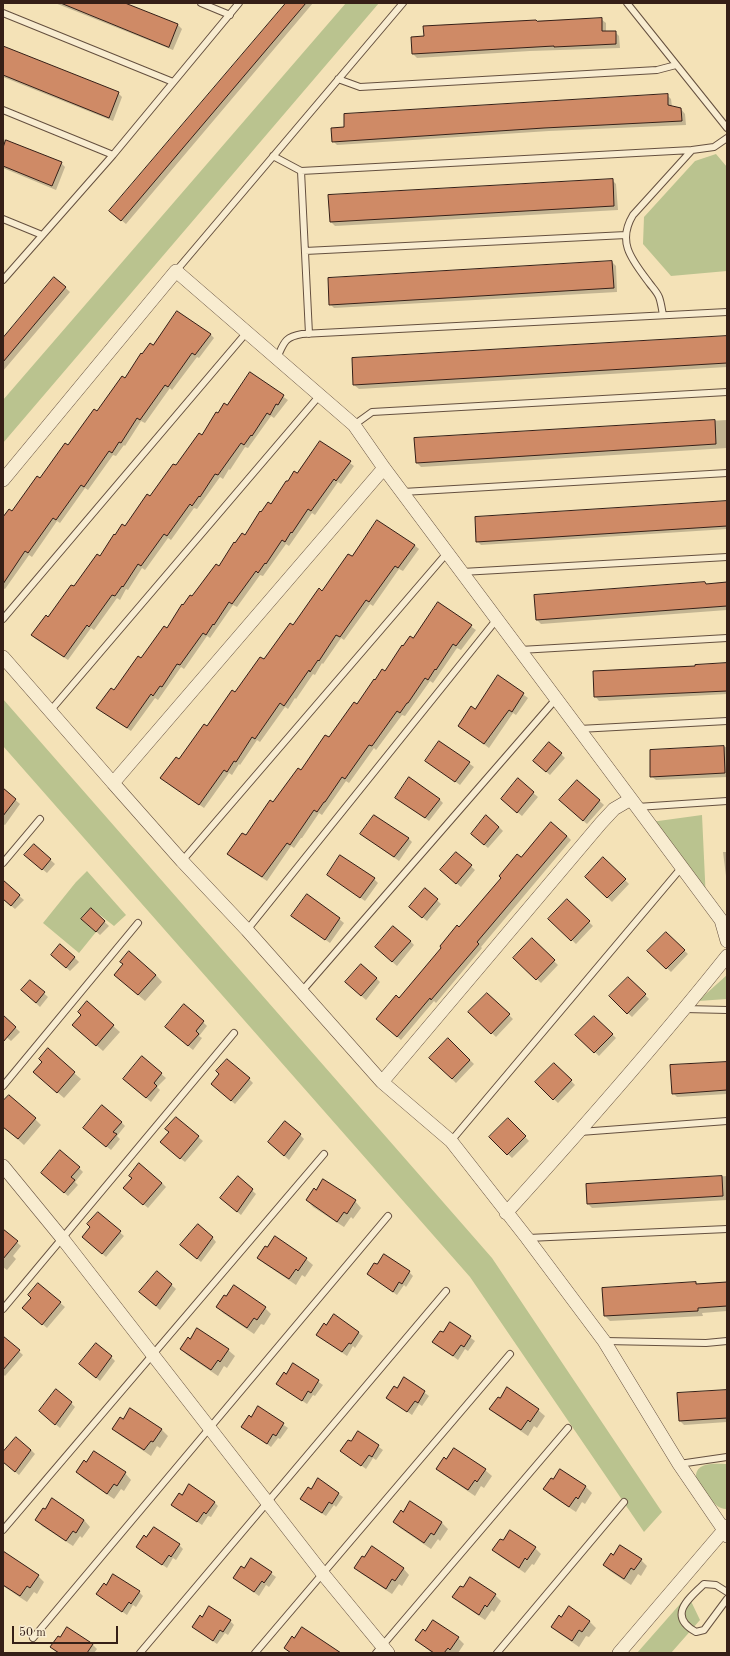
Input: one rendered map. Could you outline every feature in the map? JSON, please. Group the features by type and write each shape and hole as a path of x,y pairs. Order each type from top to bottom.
{"street":[{"path":"3,480 176,270 354,425 384,468 578,729 724,920 727,941"},
{"path":"113,783 384,468"},
{"path":"3,657 182,861 247,930 382,1082 451,1141 527,1238 604,1341 679,1464 726,1531 620,1653"},
{"path":"382,1082 601,823 614,809 634,803"},
{"path":"506,1213 580,1132 685,1009 727,956"},
{"path":"3,1166 62,1238 382,1651"}],"lane":[{"path":"201,3 230,15"},
{"path":"3,280 113,155 239,3"},
{"path":"176,270 403,3"},
{"path":"627,3 727,128"},
{"path":"3,14 173,82"},
{"path":"338,79 360,87 657,70 676,65"},
{"path":"3,110 113,155"},
{"path":"273,156 301,171 692,150 714,147 727,138"},
{"path":"663,315 659,296 632,261 627,250 626,235 628,224 633,215 692,150"},
{"path":"301,171 309,334"},
{"path":"3,219 42,235"},
{"path":"305,251 626,235"},
{"path":"277,358 283,344 290,336 309,334 727,312"},
{"path":"3,619 247,332"},
{"path":"354,425 372,412 727,392"},
{"path":"51,710 320,395"},
{"path":"402,492 727,473"},
{"path":"182,861 448,553"},
{"path":"462,572 727,557"},
{"path":"247,930 497,619"},
{"path":"520,650 727,638"},
{"path":"302,991 556,699"},
{"path":"578,729 727,720"},
{"path":"634,803 727,801"},
{"path":"3,863 40,819"},
{"path":"451,1141 682,867"},
{"path":"3,1086 138,923"},
{"path":"685,1009 727,1010"},
{"path":"3,1309 234,1033"},
{"path":"580,1132 727,1121"},
{"path":"3,1530 324,1154"},
{"path":"33,1638 388,1216"},
{"path":"527,1238 727,1229"},
{"path":"140,1653 446,1291"},
{"path":"604,1341 706,1343 727,1341"},
{"path":"255,1653 510,1354"},
{"path":"382,1651 568,1428"},
{"path":"679,1464 727,1457"},
{"path":"497,1653 624,1502"},
{"path":"727,1592 716,1585 704,1584 686,1601 681,1611 682,1620 688,1627 696,1632 704,1630 727,1598"}],"green space":[{"path":"346,3 379,3 3,443 3,400"},
{"path":"716,154 727,167 727,271 671,276 643,244 644,217 695,161"},
{"path":"3,699 492,1258 662,1512 644,1532 470,1277 3,746"},
{"path":"702,815 706,901 651,822"},
{"path":"87,871 126,915 114,926 91,908 81,919 96,932 79,953 43,923 76,882"},
{"path":"727,975 727,999 698,1001"},
{"path":"727,1464 727,1509 717,1506 709,1498 696,1478 699,1469 702,1466"},
{"path":"688,1595 700,1620 671,1653 637,1653"}],"building":[{"path":"61,3 125,3 178,24 169,47"},
{"path":"286,3 306,3 121,221 109,211"},
{"path":"602,18 602,31 616,31 616,44 412,54 411,37 424,36 423,26"},
{"path":"3,46 119,92 109,118 3,75"},
{"path":"668,94 668,105 681,108 682,121 544,128 332,142 331,128 344,127 344,114"},
{"path":"6,140 62,162 52,186 3,166 3,148"},
{"path":"613,179 614,206 330,222 328,195"},
{"path":"612,261 614,288 329,305 328,278"},
{"path":"54,277 66,287 3,362 3,338"},
{"path":"177,311 211,334 195,355 192,353 168,387 165,385 140,420 137,418 121,443 119,442 112,453 109,451 84,487 81,485 56,520 53,518 28,553 25,551 3,584 3,517 9,509 12,511 37,476 40,478 65,443 68,445 94,409 97,411 122,376 125,378 141,353 142,354 150,343 153,345"},
{"path":"727,336 727,363 353,385 352,358"},
{"path":"250,372 284,395 278,405 276,404 270,415 267,413 252,436 251,435 244,445 241,443 218,475 215,474 200,497 199,496 192,506 190,504 167,536 164,534 141,566 138,564 123,587 122,586 115,596 112,595 89,627 87,625 64,657 31,635 46,615 48,617 71,585 74,586 97,554 100,556 122,524 125,526 147,494 150,496 173,464 176,465 199,433 202,435 216,412 218,413 224,403 227,405"},
{"path":"715,420 716,444 416,463 414,438"},
{"path":"320,441 351,461 336,481 334,479 311,511 308,509 285,542 282,540 266,564 265,563 258,573 256,571 232,604 229,602 206,635 203,633 180,665 177,664 162,687 160,686 153,696 151,694 127,728 96,708 111,688 114,690 138,656 141,658 164,626 167,628 182,604 183,605 190,595 192,596 216,564 219,566 234,542 235,543 242,533 245,535 260,511 261,512 268,502 271,504 286,481 288,481 294,471 297,473"},
{"path":"727,501 727,526 476,542 475,517"},
{"path":"377,520 415,545 398,568 395,566 369,602 366,600 340,637 336,635 319,661 318,660 310,672 309,670 284,706 280,703 255,739 252,737 236,762 234,761 227,772 224,770 199,805 160,778 176,757 179,759 204,724 207,726 232,690 235,692 260,657 264,659 290,623 293,625 319,588 322,591 348,554 352,556"},
{"path":"705,582 706,584 727,582 727,606 536,620 534,595"},
{"path":"438,602 472,625 456,646 453,644 428,680 425,678 400,713 397,711 372,746 369,745 345,779 342,777 317,812 314,810 290,845 287,843 262,877 227,854 242,833 246,835 270,800 273,802 298,768 301,770 325,735 329,737 354,702 357,704 382,669 385,671 402,645 403,646 410,636 413,638"},
{"path":"727,663 727,691 594,697 593,671"},
{"path":"498,675 524,693 512,712 509,710 484,744 458,726 471,706 475,709"},
{"path":"439,741 470,762 455,782 425,761"},
{"path":"549,742 562,753 546,772 533,761"},
{"path":"724,746 725,773 650,777 650,750"},
{"path":"409,777 440,799 425,818 395,798"},
{"path":"518,778 534,792 517,813 501,799"},
{"path":"577,780 600,800 583,821 559,800"},
{"path":"3,788 16,799 3,816"},
{"path":"374,815 409,838 394,857 360,834"},
{"path":"486,815 499,827 484,845 471,834"},
{"path":"551,822 567,836 477,942 479,944 397,1037 376,1019 396,995 399,998 441,948 440,946 457,925 459,927 501,878 499,876 517,854 521,857"},
{"path":"34,844 51,859 42,870 24,855"},
{"path":"456,852 472,865 456,884 440,870"},
{"path":"340,855 375,878 360,898 327,875"},
{"path":"603,857 626,879 607,898 585,877"},
{"path":"3,880 20,895 11,906 3,899"},
{"path":"425,888 438,899 422,918 409,907"},
{"path":"307,894 340,918 325,940 291,916"},
{"path":"567,899 590,921 571,941 548,919"},
{"path":"91,908 105,921 96,932 81,919"},
{"path":"393,926 411,941 392,962 375,947"},
{"path":"666,932 685,950 666,969 647,951"},
{"path":"532,938 555,960 536,980 513,958"},
{"path":"60,944 75,957 66,968 51,955"},
{"path":"129,951 156,975 138,995 114,975 123,964 120,962"},
{"path":"361,964 377,978 361,996 345,982"},
{"path":"628,977 646,994 627,1014 609,996"},
{"path":"30,980 45,992 36,1003 21,990"},
{"path":"487,993 510,1014 491,1034 468,1012"},
{"path":"87,1001 114,1025 96,1046 72,1025 81,1015 78,1012"},
{"path":"184,1004 204,1021 196,1031 199,1034 188,1046 165,1027"},
{"path":"3,1015 16,1027 3,1042"},
{"path":"594,1016 613,1034 594,1053 575,1035"},
{"path":"448,1038 470,1060 452,1079 429,1058"},
{"path":"48,1048 75,1072 57,1093 33,1072 42,1062 39,1059"},
{"path":"142,1056 162,1073 154,1083 157,1086 146,1098 123,1079"},
{"path":"227,1059 250,1078 231,1101 211,1084 219,1074 216,1071"},
{"path":"727,1062 727,1090 672,1094 670,1065"},
{"path":"554,1063 572,1080 553,1100 535,1082"},
{"path":"9,1095 36,1118 18,1139 3,1127 3,1101"},
{"path":"102,1105 122,1122 113,1132 117,1134 106,1147 83,1128"},
{"path":"176,1117 199,1136 180,1159 160,1142 169,1132 165,1129"},
{"path":"508,1118 526,1136 507,1155 489,1137"},
{"path":"285,1121 301,1134 284,1156 268,1142"},
{"path":"60,1150 80,1167 71,1177 75,1180 64,1193 41,1173"},
{"path":"139,1163 162,1183 143,1205 123,1188 132,1178 129,1176"},
{"path":"238,1176 253,1189 237,1212 220,1198"},
{"path":"722,1176 723,1196 587,1204 586,1184"},
{"path":"323,1179 356,1200 347,1214 344,1212 337,1222 306,1200 314,1188 316,1190"},
{"path":"98,1212 121,1231 102,1254 82,1237 90,1227 87,1224"},
{"path":"198,1224 213,1237 197,1259 180,1245"},
{"path":"3,1229 18,1241 3,1259"},
{"path":"275,1236 307,1258 298,1271 296,1269 289,1279 257,1258 265,1246 267,1247"},
{"path":"384,1254 410,1271 402,1284 399,1282 393,1292 367,1274 374,1263 377,1264"},
{"path":"157,1271 172,1284 156,1306 139,1292"},
{"path":"696,1282 696,1284 727,1282 727,1306 698,1308 698,1311 604,1316 602,1288"},
{"path":"38,1283 61,1302 42,1325 22,1308 31,1298 28,1295"},
{"path":"234,1285 266,1307 257,1320 254,1318 247,1328 216,1307 224,1295 226,1296"},
{"path":"334,1314 359,1332 351,1344 349,1343 342,1352 316,1335 324,1323 326,1325"},
{"path":"450,1322 471,1336 464,1347 461,1345 453,1356 432,1342 440,1331 443,1332"},
{"path":"197,1328 229,1349 220,1362 218,1360 211,1370 180,1349 188,1337 190,1339"},
{"path":"3,1336 20,1350 3,1370"},
{"path":"96,1343 112,1356 96,1378 79,1364"},
{"path":"293,1363 319,1380 311,1393 308,1391 302,1401 276,1384 284,1372 286,1374"},
{"path":"404,1377 425,1391 418,1403 415,1401 407,1412 386,1398 394,1386 397,1388"},
{"path":"507,1387 539,1409 530,1422 528,1420 521,1430 489,1409 498,1397 500,1398"},
{"path":"56,1389 72,1402 55,1425 39,1411"},
{"path":"727,1390 727,1418 679,1421 677,1393"},
{"path":"258,1406 284,1423 276,1436 273,1434 267,1444 241,1427 249,1415 251,1417"},
{"path":"130,1408 162,1429 153,1442 151,1441 144,1450 112,1429 120,1417 123,1419"},
{"path":"358,1431 379,1445 372,1457 369,1455 361,1466 340,1451 348,1440 351,1441"},
{"path":"16,1437 31,1450 15,1472 3,1462 3,1452"},
{"path":"454,1448 486,1469 477,1482 475,1480 468,1490 436,1469 444,1457 446,1459"},
{"path":"94,1451 126,1472 117,1486 114,1484 107,1494 76,1472 84,1460 86,1462"},
{"path":"560,1469 586,1486 578,1499 576,1497 569,1507 543,1489"},
{"path":"318,1478 339,1493 332,1504 329,1502 322,1513 300,1499 308,1487 311,1489"},
{"path":"189,1484 215,1502 206,1514 204,1512 197,1522 171,1505 179,1493 182,1495"},
{"path":"52,1498 84,1520 76,1533 73,1531 66,1541 35,1520"},
{"path":"410,1501 442,1522 434,1535 431,1533 424,1543 393,1522 401,1510 403,1512"},
{"path":"154,1527 180,1544 171,1557 169,1555 162,1565 136,1547 144,1535 146,1537"},
{"path":"510,1530 536,1547 527,1560 525,1558 519,1568 492,1550 500,1539 503,1540"},
{"path":"620,1545 642,1559 634,1570 631,1568 624,1579 603,1565 611,1553 613,1555"},
{"path":"372,1546 404,1568 395,1581 392,1579 386,1589 354,1568 362,1556 364,1557"},
{"path":"3,1551 39,1575 30,1588 27,1586 20,1596 3,1585"},
{"path":"251,1558 272,1572 264,1583 262,1581 254,1592 233,1578 241,1566 244,1568"},
{"path":"113,1574 140,1591 131,1604 129,1602 122,1612 96,1594 104,1583 106,1585"},
{"path":"470,1577 496,1594 487,1607 485,1605 479,1615 452,1597 460,1586 463,1587"},
{"path":"209,1606 231,1620 223,1632 220,1630 213,1641 192,1627 200,1615 202,1617"},
{"path":"569,1606 590,1621 582,1632 579,1630 572,1641 551,1627 559,1615 561,1617"},
{"path":"433,1620 459,1637 450,1650 448,1648 444,1653 434,1653 415,1640 423,1629 425,1631"},
{"path":"67,1627 93,1644 87,1653 59,1653 50,1647"},
{"path":"302,1627 341,1653 291,1653 284,1648 292,1636 294,1638"}]}
